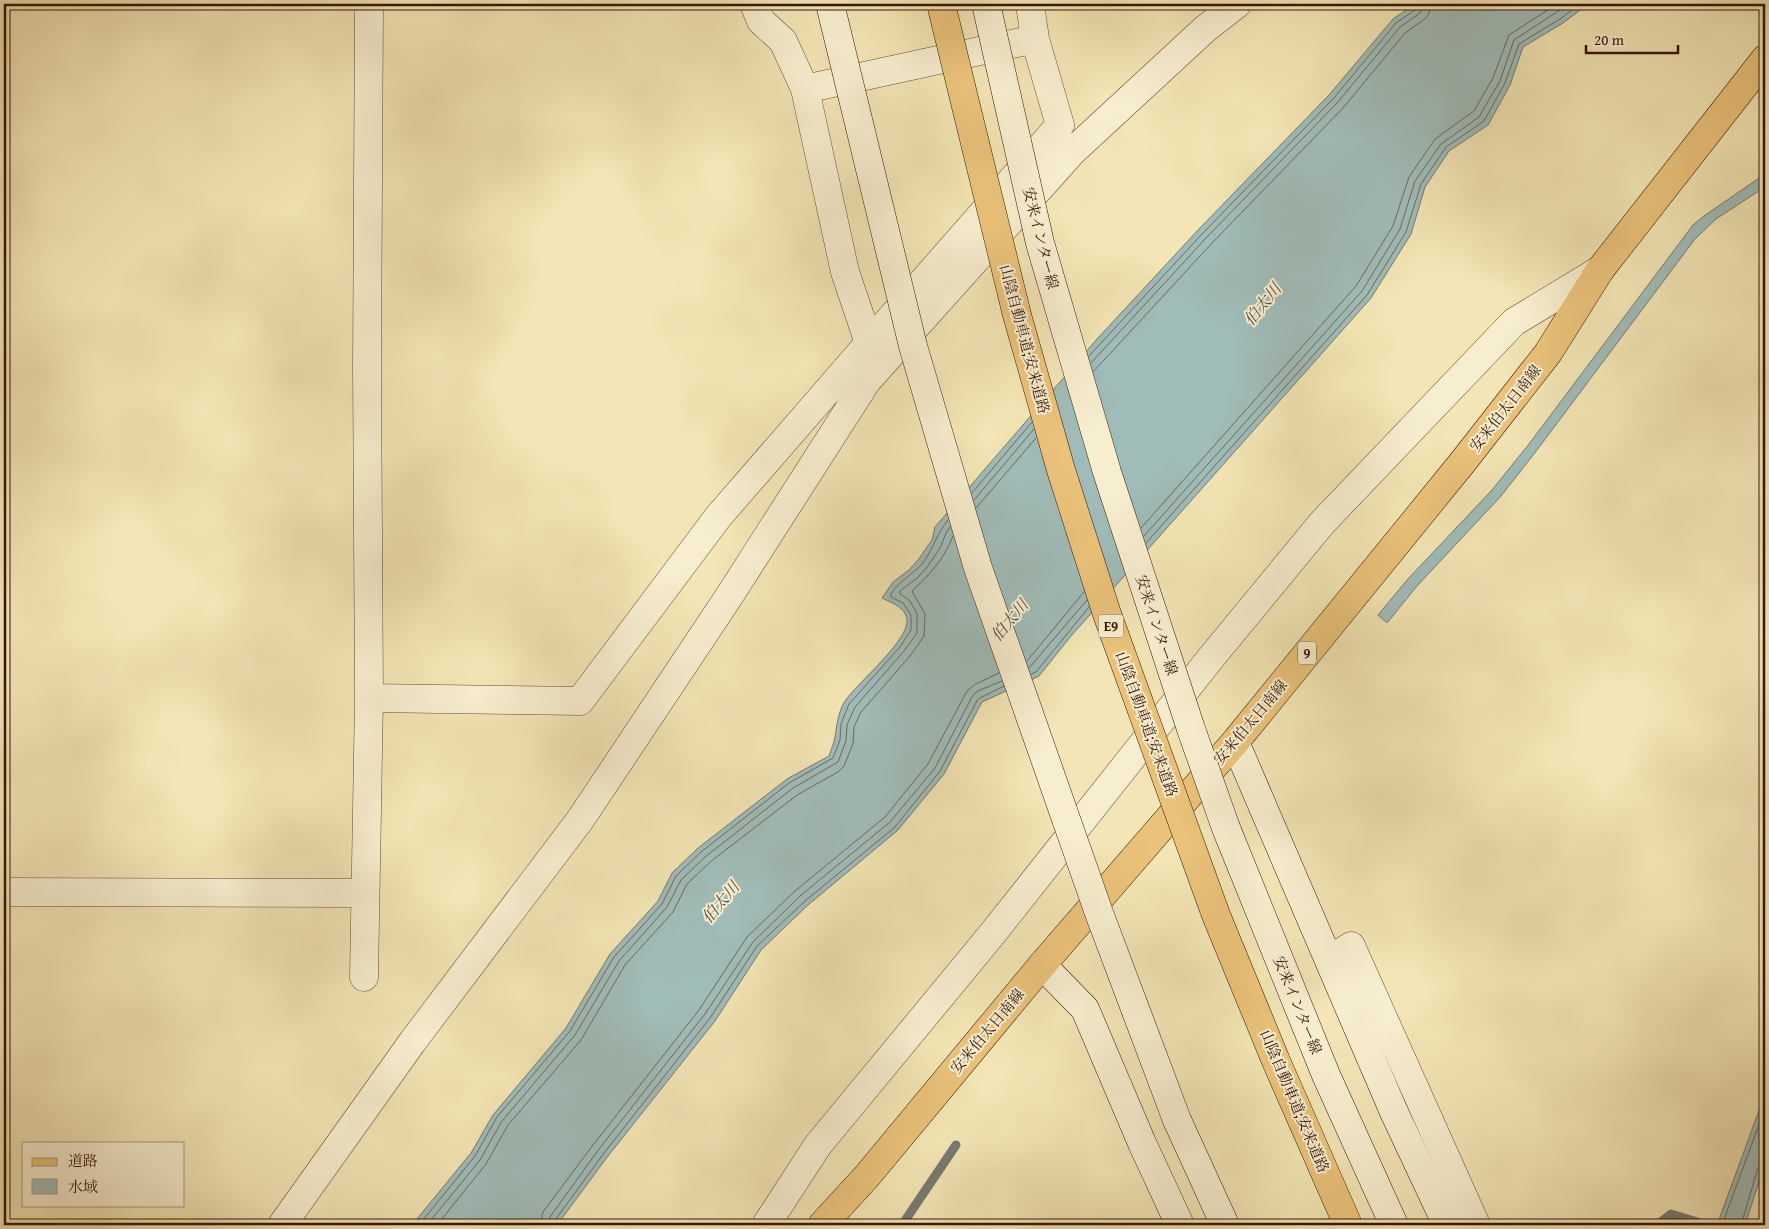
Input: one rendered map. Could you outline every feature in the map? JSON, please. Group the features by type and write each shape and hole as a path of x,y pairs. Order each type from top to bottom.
{"main road":[{"name":"山陰自動車道;安来道路","path":"923,4 1001,322 1046,476 1092,621 1200,920 1260,1068 1329,1225"},
{"name":"山陰自動車道;安来道路","path":"941,4 1017,314 1061,470 1107,614 1216,915 1276,1061 1348,1225"},
{"name":"安来伯太日南線","path":"822,1225 867,1176 1042,965 1235,742 1462,463 1548,353 1600,270 1765,60"}],"street":[{"path":"364,977 364,893 369,698 367,386 369,4"},
{"path":"754,4 761,21 783,41 804,89 845,272 870,343"},
{"path":"830,4 913,346 978,568 1109,940 1177,1120 1225,1225"},
{"name":"安来インター線","path":"986,4 1040,243 1107,472 1191,729 1226,828 1322,1066 1394,1225"},
{"path":"1030,4 1035,39 1060,125 1073,151"},
{"path":"369,698 580,701 718,517 1073,151 1205,29 1237,4"},
{"path":"804,89 1035,39"},
{"path":"282,1225 413,1041 580,820 728,598 858,374 870,343 1060,125"},
{"path":"766,1225 818,1145 993,933 1204,667 1322,523 1514,322 1600,270"},
{"path":"1235,742 1394,1112 1447,1225"},
{"path":"4,892 364,893"},
{"path":"1329,960 1351,946 1476,1225"},
{"path":"1042,965 1085,1009 1142,1143 1180,1225"}],"water":[{"name":"伯太川","path":"1415,4 1588,4 1563,23 1523,47 1510,85 1488,125 1449,151 1425,187 1411,234 1371,298 1071,636 1039,676 982,702 944,774 898,830 808,905 761,950 715,1021 608,1156 557,1225 412,1225 471,1153 493,1115 566,1028 610,954 658,901 672,873 698,848 787,779 829,756 835,739 839,714 845,701 882,661 906,628 907,619 904,611 882,598 893,582 909,570 918,560 932,540 935,527 1097,339 1199,229 1329,95 1393,19"},
{"path":"1765,174 1765,187 1716,219 1695,239 1501,496 1417,586 1387,623 1378,615 1407,580 1492,490 1529,444 1693,225"},
{"path":"1765,1094 1765,1163 1745,1225 1717,1225"}],"waterway":[{"path":"902,1225 956,1145"},
{"path":"1657,1225 1671,1214 1707,1225"}]}
